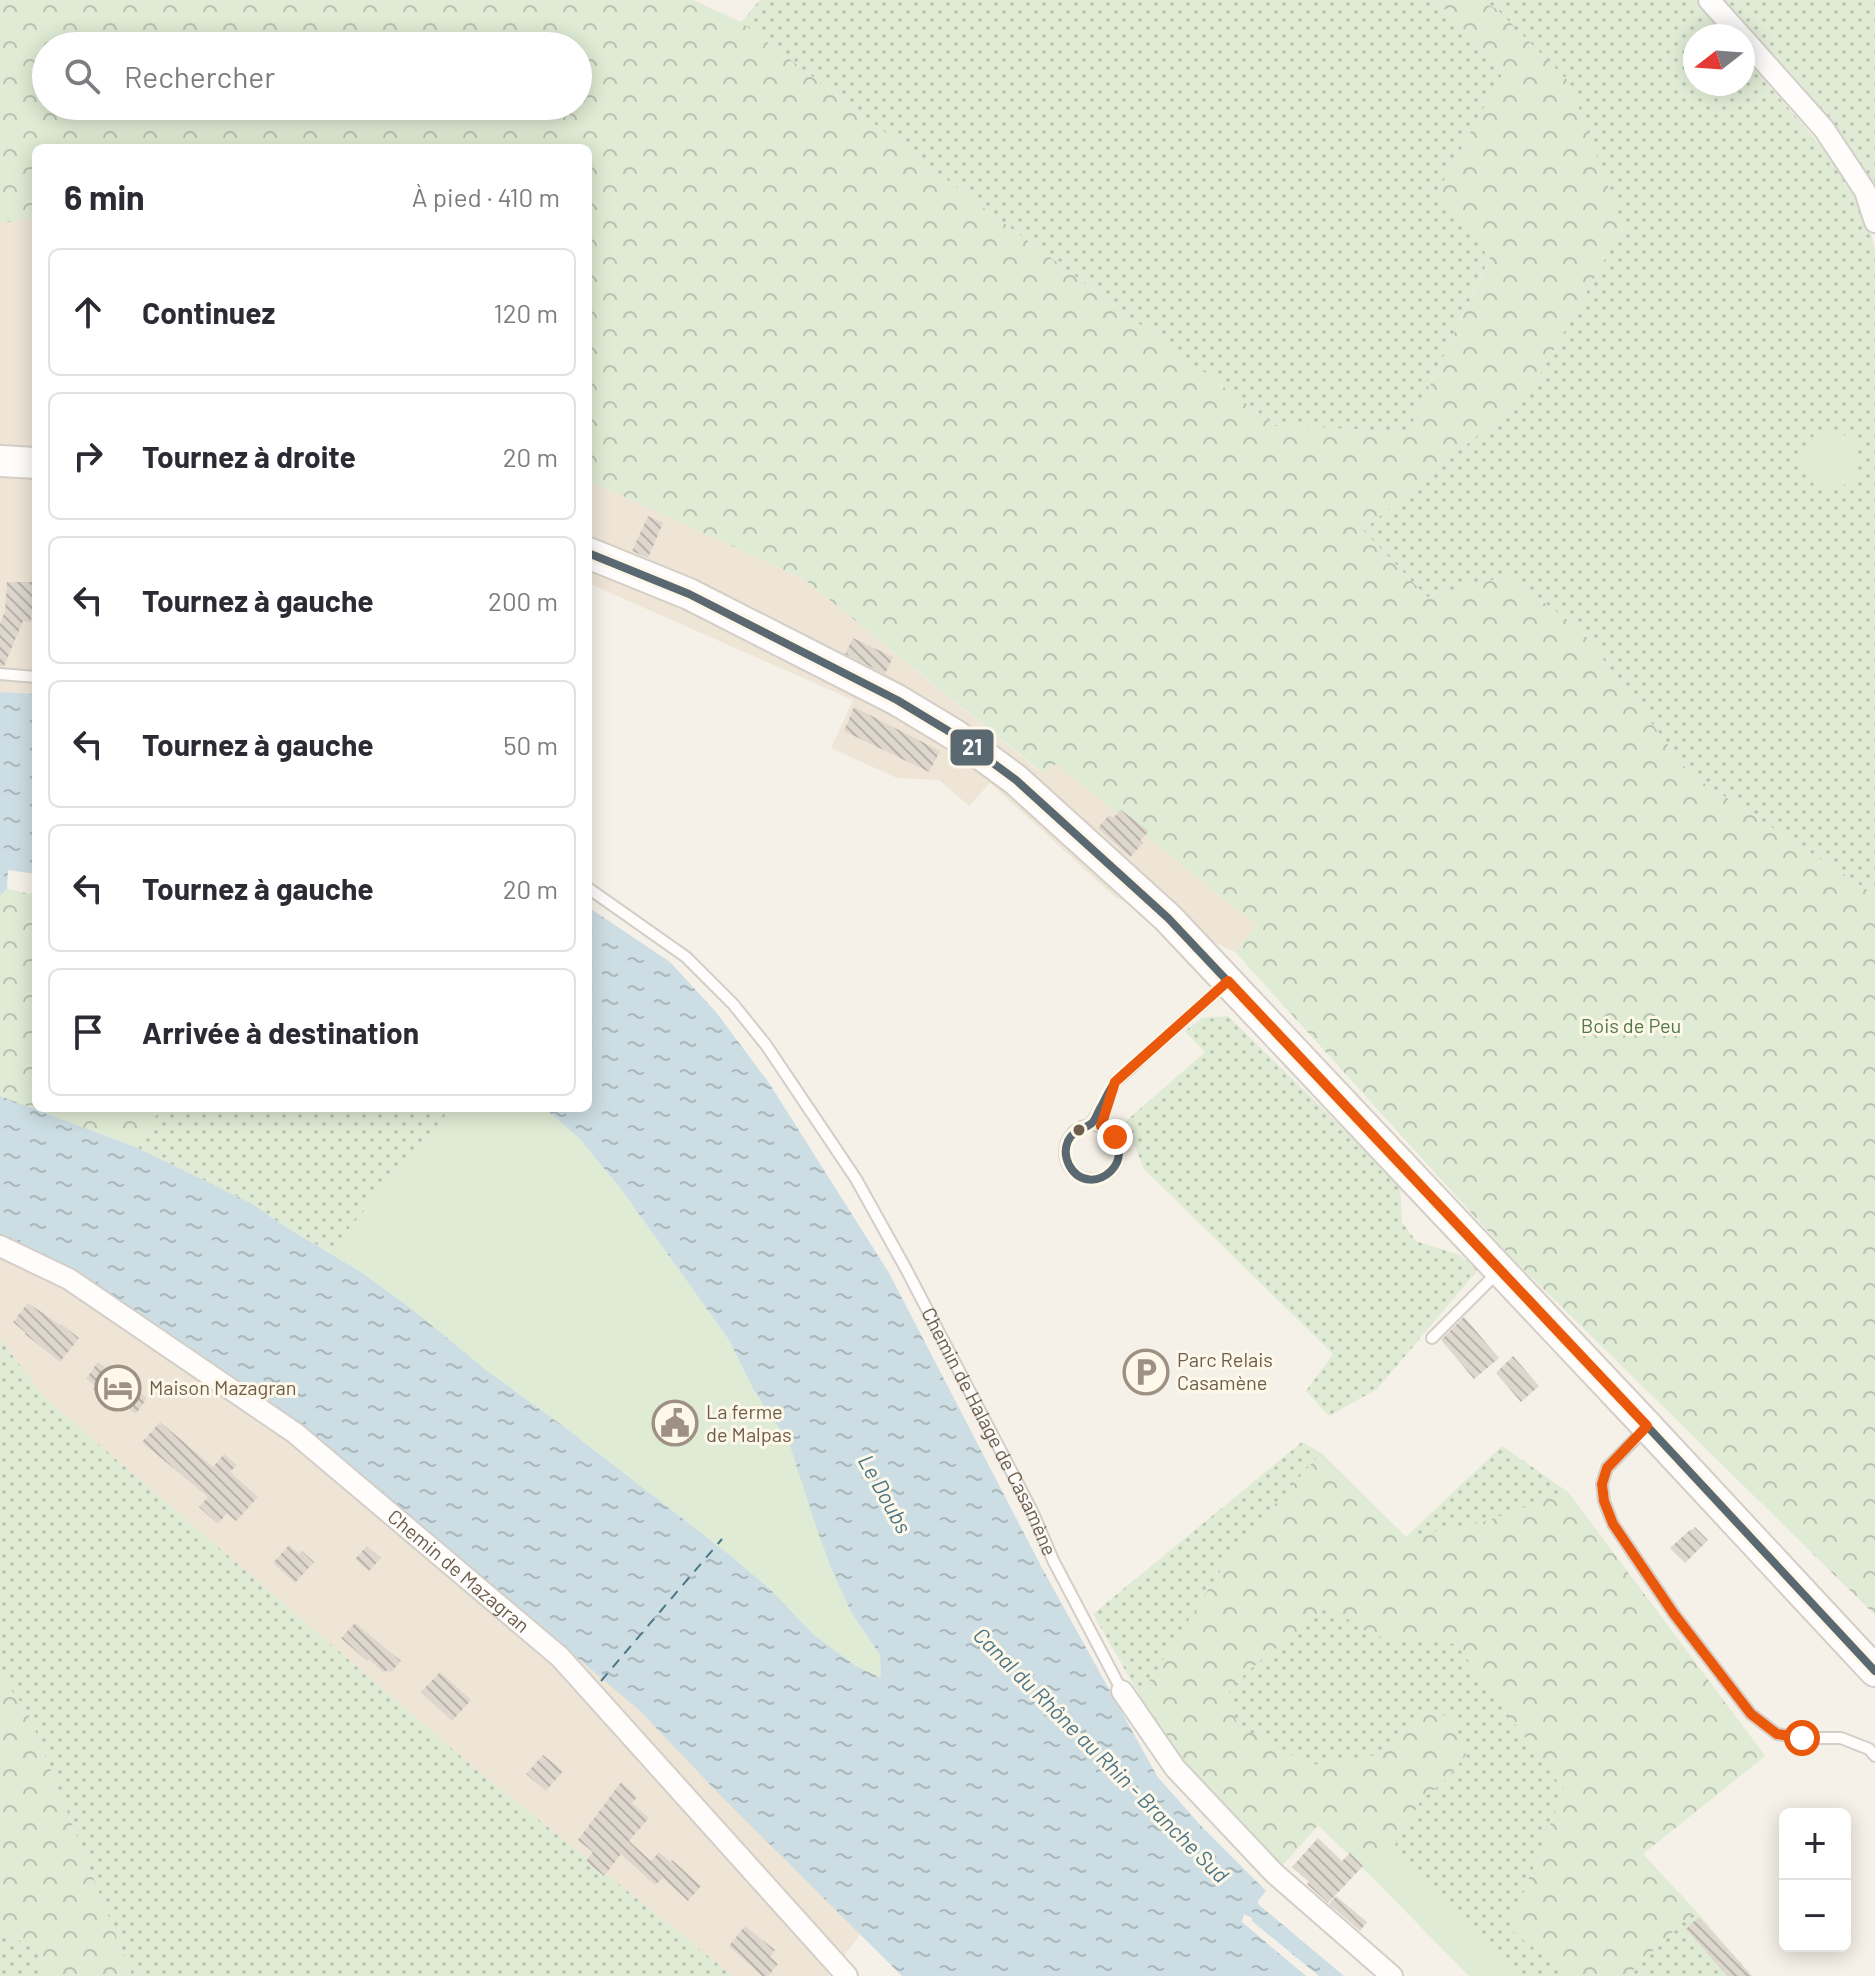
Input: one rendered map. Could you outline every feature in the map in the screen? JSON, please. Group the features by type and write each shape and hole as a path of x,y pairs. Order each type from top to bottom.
{"main road":[{"path":"0,461 32,463"},
{"path":"592,555 689,594 897,700 955,735 1016,780 1145,895 1228,981 1457,1235 1500,1270 1875,1671"}],"street":[{"path":"1709,0 1730,24"},
{"path":"1755,52 1824,129 1865,191 1875,222"},
{"name":"Chemin de Mazagran","path":"0,1246 69,1279 295,1433 560,1657 847,1976"},
{"name":"Chemin de Halage de Casamène","path":"1122,1691 1175,1768 1274,1873 1392,1976"}],"lane":[{"path":"0,674 32,677"},
{"name":"Chemin de Halage de Casamène","path":"592,891 686,957 733,1004 766,1045 856,1179 1032,1511 1053,1560 1122,1691"},
{"path":"1096,1125 1115,1082 1228,981"},
{"path":"1096,1125 1109,1130 1115,1137 1119,1146 1117,1164 1104,1177 1086,1179 1078,1176 1067,1162 1066,1145 1075,1131 1083,1126 1096,1125"},
{"path":"1432,1338 1500,1270"},
{"path":"1647,1426 1607,1468 1602,1484 1604,1501 1613,1524 1674,1614 1751,1714 1777,1734 1802,1738 1841,1738 1869,1749 1875,1756"}],"shaded area":[{"path":"32,219 32,694 0,692 0,223"},
{"path":"592,482 804,579 1042,773 1053,761 1257,925 1235,952 1115,897 990,783 969,806 939,780 897,778 831,748 853,700 592,585"},
{"path":"0,1235 41,1252 137,1313 318,1438 640,1711 861,1934 828,1976 733,1976 472,1766 45,1398 0,1339"}],"green space":[{"name":"Bois de Peu","path":"0,0 693,0 741,22 1275,425 1408,432 1490,258 1436,195 1504,71 1436,0 1476,0 1497,9 1570,83 1623,227 1530,392 1363,530 1427,597 1508,576 1581,630 1690,774 1875,895 1875,1615 1514,1260 1235,952 1257,925 1056,764 1043,773 804,579 592,482 592,144 32,144 32,219 0,223"},
{"path":"760,0 1436,0 1504,71 1436,195 1490,257 1408,432 1275,425 741,22"},
{"path":"1476,0 1696,0 1716,24 1683,24 1683,96 1755,96 1755,70 1861,192 1875,250 1875,895 1690,774 1581,630 1508,576 1427,597 1363,530 1530,392 1623,227 1497,9"},
{"path":"1718,0 1875,0 1875,188 1824,118 1755,41 1755,24 1740,24"},
{"path":"1830,431 1841,433 1850,440 1857,449 1857,471 1850,480 1841,487 1830,489 1819,487 1810,480 1803,471 1801,460 1803,449 1810,440 1819,433"},
{"path":"7,889 32,894 32,1108 0,1096 0,896"},
{"path":"1228,1016 1400,1184 1402,1222 1416,1241 1460,1255 1478,1270 1377,1389 1329,1416 1306,1391 1333,1354 1144,1169 1125,1122 1205,1052 1185,1031 1202,1018"},
{"path":"42,1112 158,1112 138,1148"},
{"path":"158,1112 449,1112 329,1252 253,1204 138,1148"},
{"path":"449,1112 549,1112 578,1137 621,1189 729,1340 754,1392 789,1443 812,1515 851,1612 880,1655 881,1678 856,1666 814,1635 771,1590 731,1556 464,1354 413,1310 329,1252"},
{"path":"0,1339 45,1398 472,1766 733,1976 132,1976 27,1710 0,1677"},
{"path":"1302,1442 1321,1453 1406,1537 1502,1446 1568,1492 1765,1756 1642,1854 1752,1976 1516,1976 1393,1849 1367,1872 1318,1825 1282,1866 1191,1771 1140,1696 1093,1614"},
{"path":"1321,1453 1406,1537 1483,1522 1568,1492 1765,1756 1643,1854 1695,1910 1627,1976 1571,1976 1509,1929 1564,1790 1456,1644 1373,1636 1328,1606 1248,1671 1229,1691 1237,1725 1311,1765 1376,1755 1421,1712 1451,1716 1466,1755 1446,1780 1422,1799 1393,1848 1367,1872 1318,1825 1282,1866 1254,1843 1191,1771 1140,1696 1233,1551"},
{"path":"0,1677 27,1710 132,1976 44,1976 37,1949 0,1931"},
{"path":"1393,1848 1516,1976 1469,1976 1367,1872"},
{"path":"0,1931 37,1949 44,1976 0,1976"}],"water":[{"path":"0,692 32,694 32,873 8,870 7,889 0,896"},
{"path":"592,910 670,962 716,1012 769,1083 889,1273 1042,1568 1157,1776 1202,1827 1266,1891 1258,1904 1344,1976 1319,1976 1244,1914 1242,1922 1306,1976 902,1976 640,1711 318,1438 137,1313 41,1252 0,1235 0,1096 32,1108 32,1112 42,1112 138,1148 253,1204 361,1272 413,1310 486,1370 731,1556 771,1590 814,1635 856,1666 881,1678 880,1655 851,1612 831,1568 789,1443 754,1391 729,1340 621,1189 578,1137 549,1112 592,1112"}],"building":[{"path":"648,516 663,523 648,558 632,551"},
{"path":"7,582 32,582 31,622 23,621 4,666 0,666 0,624 5,611"},
{"path":"853,638 893,657 885,674 845,654"},
{"path":"854,707 940,751 929,772 844,731"},
{"path":"1121,810 1149,831 1130,857 1098,828 1109,815 1113,818"},
{"path":"28,1303 79,1338 60,1362 13,1322"},
{"path":"1464,1317 1499,1358 1474,1379 1441,1340"},
{"path":"1513,1356 1539,1386 1521,1402 1496,1373"},
{"path":"98,1362 147,1398 136,1414 113,1397 110,1401 93,1389 95,1386 86,1379"},
{"path":"160,1422 213,1467 224,1454 237,1465 230,1472 258,1497 236,1521 227,1513 218,1524 199,1507 208,1497 142,1442"},
{"path":"1695,1527 1708,1540 1685,1563 1670,1548"},
{"path":"289,1545 314,1562 295,1583 273,1563"},
{"path":"367,1546 381,1558 369,1571 355,1559"},
{"path":"355,1623 401,1661 391,1672 387,1670 384,1673 341,1638"},
{"path":"440,1672 471,1700 452,1721 421,1692"},
{"path":"543,1755 563,1771 546,1791 526,1774"},
{"path":"621,1782 637,1797 632,1803 649,1818 629,1841 651,1861 659,1852 670,1862 672,1860 701,1886 688,1901 663,1878 655,1885 621,1854 604,1876 586,1861 593,1852 578,1840"},
{"path":"1318,1838 1342,1861 1350,1853 1363,1866 1328,1903 1292,1867"},
{"path":"1336,1896 1367,1922 1360,1931 1329,1904"},
{"path":"1699,1917 1752,1976 1727,1976 1686,1929"},
{"path":"745,1926 775,1950 770,1957 778,1964 768,1976 762,1976 729,1946"}],"ferry route":[{"path":"601,1681 722,1539"}],"transit line":[{"name":"21","path":"592,555 689,594 897,700 955,735 1016,780 1168,918 1875,1671"},
{"name":"21","path":"1101,1126 1114,1138 1119,1150 1117,1162 1101,1178 1089,1180 1078,1176 1069,1165 1066,1150 1070,1137 1093,1121 1110,1089 1121,1076 1228,981"}],"place":[{"name":"Parc Relais Casamène","path":"1146,1372"},
{"name":"Maison Mazagran","path":"118,1388"},
{"name":"La ferme de Malpas","path":"675,1423"}],"route":[{"path":"1115,1137 1101,1126 1115,1082 1228,981 1647,1426 1607,1468 1602,1484 1604,1501 1613,1524 1674,1614 1751,1714 1777,1734 1802,1738"}],"water label":[{"name":"Le Doubs","path":"885,1494"},
{"name":"Canal du Rhône au Rhin - Branche Sud","path":"1101,1755"}]}
